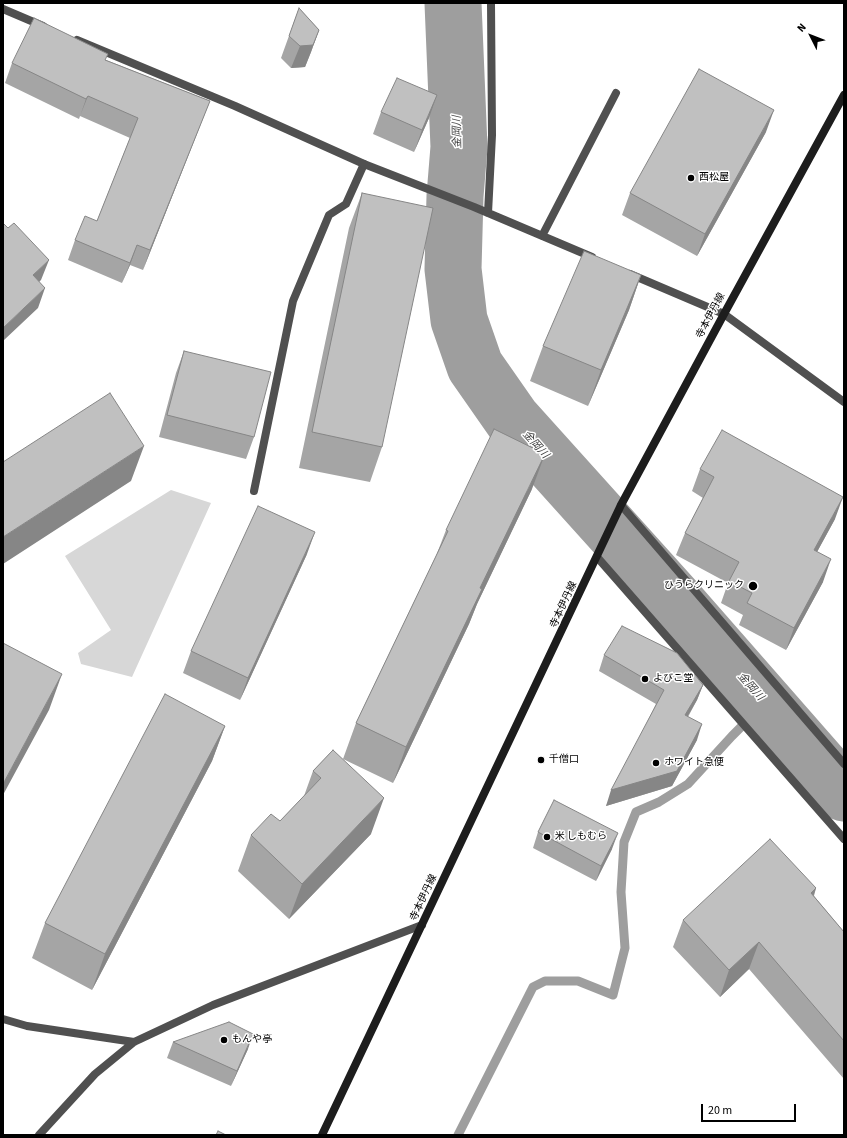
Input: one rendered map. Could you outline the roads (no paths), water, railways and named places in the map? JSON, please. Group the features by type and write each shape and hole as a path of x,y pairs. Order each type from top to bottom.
{"main road":[{"name":"寺本伊丹線","path":"322,1135 621,505 844,95"}],"street":[{"path":"488,213 492,135 491,3"},
{"path":"3,9 54,30"},
{"path":"68,36 235,106 364,164 474,207 600,261"},
{"path":"542,236 616,93"},
{"path":"254,491 293,301 329,215 346,204 364,164"},
{"path":"622,270 724,314 844,402"},
{"path":"621,505 844,764"},
{"path":"597,557 844,839"},
{"path":"39,1135 95,1074 134,1042 212,1005 422,925"},
{"path":"3,1019 28,1026 134,1042"}],"waterway":[{"name":"金岡川","path":"453,3 459,147 455,196 453,269 459,320 475,366 512,419 674,599 844,793"},
{"path":"458,1135 533,987 545,981 578,981 613,995 625,948 621,892 624,842 636,812 659,802 688,784 765,703"}],"place":[{"name":"西松屋","path":"691,178"},
{"name":"ひうらクリニック","path":"753,586"},
{"name":"よびこ堂","path":"645,679"},
{"name":"千僧口","path":"541,760"},
{"name":"ホワイト急便","path":"656,763"},
{"name":"米 しもむら","path":"547,837"},
{"name":"もんや亭","path":"224,1040"}]}
